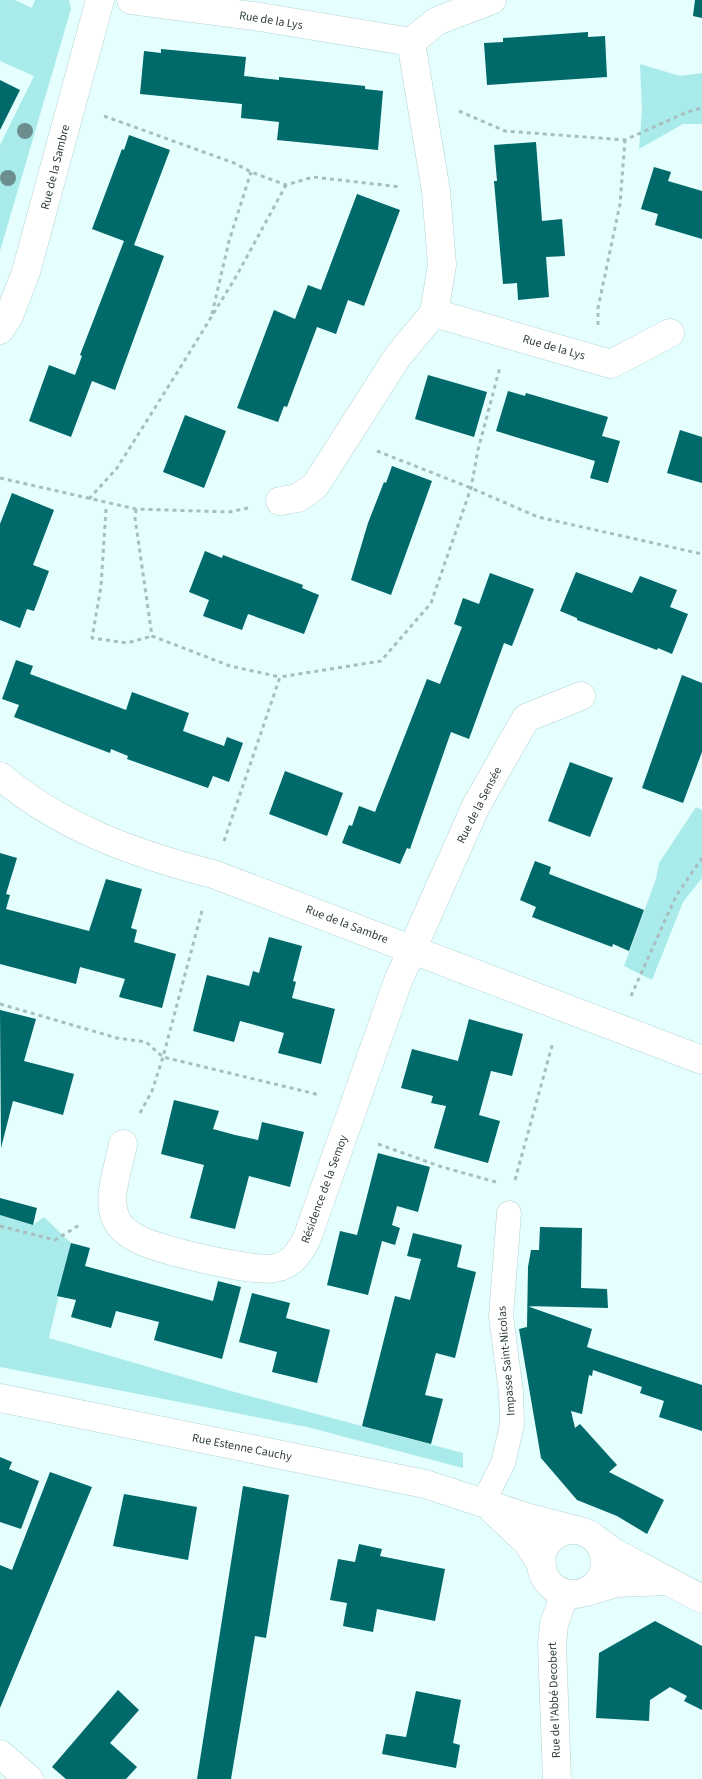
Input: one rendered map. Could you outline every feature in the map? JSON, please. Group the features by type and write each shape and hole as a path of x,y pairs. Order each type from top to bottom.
{"street":[{"name":"Rue de la Sambre","path":"0,330 9,316 26,272 100,0"},
{"name":"Rue de la Lys","path":"131,0 260,17 411,42"},
{"path":"280,502 298,498 315,486 398,356 434,313 442,265 436,191 411,42 437,21 492,0"},
{"name":"Rue de la Lys","path":"434,313 611,364 670,333"},
{"name":"Rue de la Sensée","path":"412,948 476,806 526,718 581,696"},
{"name":"Rue de la Sambre","path":"0,776 22,795 76,828 165,862 213,874 412,948 563,1008 702,1060"},
{"name":"Résidence de la Semoy","path":"112,1205 116,1220 124,1230 152,1245 260,1270 276,1268 290,1262 301,1251 412,948"},
{"path":"112,1205 123,1144"},
{"name":"Rue Estenne Cauchy","path":"0,1398 425,1484 586,1535 667,1581 702,1598"},
{"name":"Rue Estenne Cauchy","path":"483,1503 517,1531 532,1548 542,1566"},
{"path":"558,1533 586,1535 604,1552 605,1565 601,1578 575,1592 555,1588 547,1580 542,1566 544,1550 550,1540 558,1533"},
{"name":"Rue Estenne Cauchy","path":"575,1592 616,1583 667,1581"},
{"name":"Rue de l'Abbé Decobert","path":"557,1779 552,1645 554,1624 575,1592"},
{"path":"0,1754 29,1779"}],"lane":[{"name":"Impasse Saint-Nicolas","path":"483,1503 503,1463 512,1425 511,1392 501,1316 509,1213"}],"path":[{"path":"421,95 505,130 625,140 687,112 702,108"},
{"path":"71,104 234,163 251,172 286,185 313,177 436,191"},
{"path":"598,360 598,308 620,204 625,140"},
{"path":"211,318 229,241 251,172"},
{"path":"89,499 117,468 211,318 286,185"},
{"path":"106,509 101,586 92,638 127,643 152,636 230,666 280,677 381,661 431,603 471,488 498,374 512,335"},
{"path":"345,441 471,488 538,517 702,554"},
{"path":"0,478 136,509 229,512 280,502"},
{"path":"136,509 135,518 152,636"},
{"path":"123,1144 152,1091 213,874 280,677"},
{"path":"636,982 676,896 702,858"},
{"path":"0,1004 117,1038 146,1042 163,1057 355,1103"},
{"path":"509,1213 513,1187 563,1008"},
{"path":"343,1136 372,1142 442,1167 513,1187"},
{"path":"0,1226 55,1240 112,1205"}],"shaded area":[{"path":"0,0 15,0 32,8 35,0 69,0 71,9 0,251 0,145 34,76 0,61"},
{"path":"640,64 680,76 702,73 702,124 683,124 639,149 642,111"},
{"path":"696,807 702,810 702,878 683,902 652,980 624,966 656,879 659,863"},
{"path":"0,1215 33,1225 44,1217 71,1243 49,1338 231,1391 463,1453 463,1468 307,1427 0,1367"}],"building":[{"path":"695,0 702,0 702,18 693,16"},
{"path":"588,32 588,37 605,36 607,77 487,85 484,43 503,42 503,38"},
{"path":"161,49 246,57 244,76 279,80 279,77 365,86 365,89 383,91 378,150 277,140 279,122 241,118 242,104 140,94 144,51 161,53"},
{"path":"0,80 20,90 0,130"},
{"path":"129,135 170,150 134,245 164,256 115,390 92,381 71,437 29,421 49,365 75,375 82,356 80,355 124,241 92,229"},
{"path":"536,142 542,221 562,219 565,256 546,257 549,297 518,300 517,283 503,284 494,181 497,181 494,145"},
{"path":"654,167 671,172 668,181 702,191 702,239 655,225 658,214 641,209"},
{"path":"357,194 400,210 364,306 348,300 336,334 317,327 287,407 284,406 278,422 237,408 274,310 295,319 308,285 321,290"},
{"path":"428,375 487,392 474,437 415,419"},
{"path":"508,391 525,396 526,393 608,417 602,436 620,441 608,483 590,478 595,461 496,431"},
{"path":"185,415 226,431 204,488 163,472"},
{"path":"680,430 702,437 702,483 667,473"},
{"path":"392,466 432,481 391,595 351,580 368,523"},
{"path":"12,493 54,510 33,565 49,571 34,611 27,609 20,628 0,620 0,524"},
{"path":"205,551 222,558 223,555 303,585 302,588 319,595 304,634 248,614 242,630 203,616 209,600 189,592"},
{"path":"576,572 632,593 640,576 677,590 670,607 688,614 672,654 577,620 577,618 560,611"},
{"path":"490,573 534,589 512,646 504,643 469,739 451,732 410,849 407,848 400,864 342,843 349,825 352,826 359,806 375,812 427,679 440,684 462,627 454,624 463,598 479,604"},
{"path":"16,660 33,666 30,674 126,710 132,692 189,713 183,731 224,746 227,737 243,743 229,782 213,776 208,788 127,759 128,756 111,749 110,753 14,717 19,705 2,699"},
{"path":"682,675 702,683 702,752 683,803 642,788"},
{"path":"570,762 613,778 590,837 548,821"},
{"path":"285,771 343,793 327,836 269,814"},
{"path":"0,853 17,858 6,894 10,895 6,909 89,931 106,879 142,889 131,928 137,930 134,942 176,954 162,1008 119,997 125,979 80,967 76,984 0,964"},
{"path":"535,861 551,867 549,874 644,910 629,951 613,944 612,947 532,917 536,907 520,900"},
{"path":"269,937 302,946 293,981 296,982 292,998 335,1009 321,1064 278,1053 284,1033 240,1021 234,1042 193,1031 207,975 249,986 253,971 259,973"},
{"path":"0,1010 36,1019 24,1061 74,1074 63,1115 13,1101 1,1148"},
{"path":"469,1019 523,1034 512,1076 491,1071 479,1115 500,1121 488,1163 434,1148 446,1106 431,1103 433,1096 401,1088 412,1049 458,1061"},
{"path":"174,1100 219,1111 213,1129 235,1135 258,1140 262,1122 304,1132 290,1187 249,1176 235,1229 190,1218 204,1165 161,1154"},
{"path":"378,1153 430,1167 418,1212 397,1206 392,1225 400,1228 395,1245 382,1241 368,1295 327,1285 340,1231 357,1235"},
{"path":"0,1198 37,1208 33,1225 0,1215"},
{"path":"540,1227 582,1228 581,1288 607,1289 608,1308 527,1306 528,1267 531,1250 539,1250"},
{"path":"413,1233 462,1245 457,1267 476,1272 455,1358 436,1353 425,1395 443,1399 431,1444 362,1426 395,1296 410,1300 421,1259 407,1256"},
{"path":"71,1243 90,1248 85,1266 213,1301 218,1281 241,1287 222,1359 154,1340 159,1322 116,1311 111,1328 71,1317 76,1300 57,1296"},
{"path":"252,1293 290,1303 286,1318 330,1330 317,1383 272,1372 277,1352 239,1342"},
{"path":"527,1306 592,1329 587,1347 702,1385 702,1431 659,1417 664,1401 640,1393 642,1387 593,1370 592,1376 589,1375 582,1414 571,1411 575,1428 580,1424 617,1465 609,1472 664,1500 647,1534 617,1516 577,1500 541,1458 519,1329 527,1327"},
{"path":"0,1457 12,1462 9,1469 39,1481 21,1529 0,1522"},
{"path":"50,1472 92,1487 0,1708 0,1565 12,1570"},
{"path":"243,1486 289,1495 266,1638 255,1636 231,1779 197,1779"},
{"path":"124,1494 197,1507 188,1560 113,1546"},
{"path":"359,1544 382,1549 380,1556 445,1569 435,1621 377,1609 373,1632 343,1626 347,1603 330,1600 338,1559 355,1562"},
{"path":"655,1621 702,1646 702,1710 684,1701 687,1696 670,1687 650,1700 649,1721 596,1718 599,1653"},
{"path":"118,1690 139,1710 110,1743 137,1767 126,1779 66,1779 52,1767"},
{"path":"416,1691 461,1700 453,1743 460,1745 456,1768 382,1754 386,1734 406,1737"}]}
